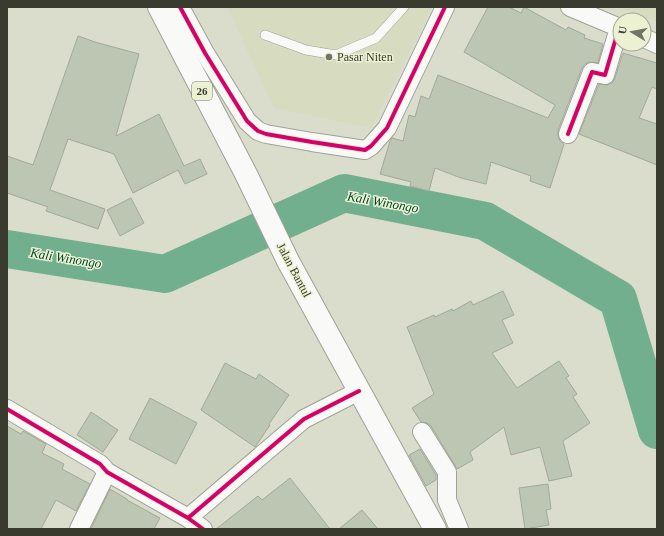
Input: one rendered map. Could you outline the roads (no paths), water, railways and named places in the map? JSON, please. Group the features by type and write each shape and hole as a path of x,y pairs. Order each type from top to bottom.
{"main road":[{"name":"Jalan Bantul","path":"159,7 246,174 350,395 435,529"}],"street":[{"path":"180,7 205,53 247,121 258,131 266,134 365,150 371,146 387,128 445,7"},
{"path":"570,7 612,25"},
{"path":"568,134 592,72 605,75 612,52"},
{"path":"188,518 304,419 350,395"},
{"path":"7,409 100,464 107,472 188,518 202,529"},
{"path":"422,432 447,472 447,500 458,529"},
{"path":"79,529 107,472"}],"lane":[{"path":"265,35 306,50 336,55 376,38 404,7"}],"waterway":[{"name":"Kali Winongo","path":"7,249 165,274 344,193 485,221 618,299 657,430"}],"place":[{"name":"Pasar Niten","path":"329,57"}]}
